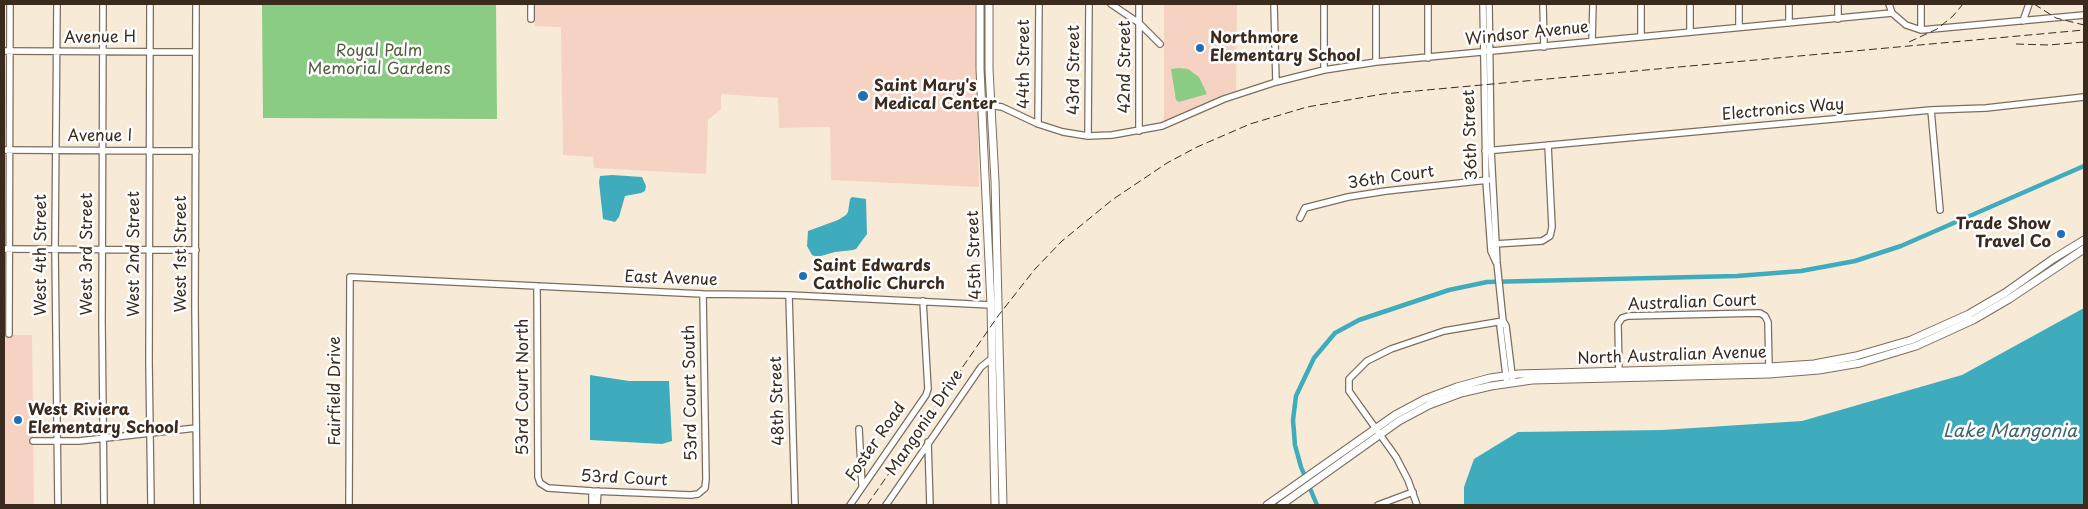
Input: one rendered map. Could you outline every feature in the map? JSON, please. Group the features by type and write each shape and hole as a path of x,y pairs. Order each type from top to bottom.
{"main road":[{"name":"45th Street","path":"980,4 982,104 991,305 995,505"},
{"name":"45th Street","path":"989,4 990,104 995,181 1003,505"},
{"name":"North Australian Avenue","path":"1769,371 1856,356 1926,334 1969,314 2005,293 2084,240"},
{"name":"North Australian Avenue","path":"1281,505 1302,492 1316,477 1410,406 1441,392 1473,382 1509,375 1619,375 1818,370 1854,364 1896,353 1930,340 1970,321 2008,300 2084,249"},
{"name":"North Australian Avenue","path":"1377,431 1445,399 1478,389 1532,380 1619,375"},
{"name":"North Australian Avenue","path":"1271,504 1298,484 1316,477"}],"street":[{"path":"9,334 7,51 10,4"},
{"name":"West 4th Street","path":"57,4 55,249 58,505"},
{"name":"West 3rd Street","path":"103,4 104,505"},
{"name":"West 2nd Street","path":"150,4 151,505"},
{"name":"West 1st Street","path":"196,4 197,505"},
{"path":"531,4 531,19"},
{"name":"44th Street","path":"1038,124 1039,4"},
{"name":"43rd Street","path":"1088,136 1089,4"},
{"path":"1111,4 1139,23 1160,44"},
{"name":"42nd Street","path":"1139,4 1139,131"},
{"path":"1274,4 1276,82"},
{"path":"1324,4 1324,70"},
{"path":"1376,4 1376,62"},
{"path":"1428,4 1428,58"},
{"name":"36th Street","path":"1483,4 1488,151 1494,244 1503,321 1500,326 1510,383"},
{"name":"36th Street","path":"1486,52 1489,4"},
{"path":"1543,4 1544,46"},
{"path":"1592,41 1593,4"},
{"path":"1641,4 1641,36"},
{"path":"1690,4 1690,31"},
{"path":"1739,4 1739,27"},
{"path":"1789,4 1789,22"},
{"path":"1838,4 1838,19"},
{"path":"1889,4 1892,13 1906,26 1921,30 2083,15 2084,7"},
{"path":"1921,4 1921,30"},
{"path":"2023,21 2029,4"},
{"name":"Windsor Avenue","path":"982,104 1002,106 1038,124 1063,132 1088,136 1112,135 1162,126 1224,99 1276,82 1324,70 1376,62 1892,13"},
{"name":"Avenue H","path":"7,51 196,52"},
{"name":"Electronics Way","path":"1488,151 1931,110 1986,108 2084,97"},
{"path":"1931,110 1940,210"},
{"path":"1494,244 1542,241 1550,236 1552,227 1548,145"},
{"name":"Avenue I","path":"7,150 196,151"},
{"name":"36th Court","path":"1300,218 1305,208 1360,195 1490,180"},
{"path":"7,249 196,250"},
{"name":"East Avenue","path":"350,277 703,294 789,295 991,305"},
{"name":"Fairfield Drive","path":"349,505 350,277"},
{"name":"53rd Court North","path":"538,286 538,477 542,485"},
{"name":"53rd Court South","path":"703,294 706,481 703,490"},
{"name":"48th Street","path":"789,295 795,505"},
{"name":"Foster Road","path":"850,505 928,390 923,301"},
{"name":"Australian Court","path":"1619,375 1618,324 1624,317 1638,316 1760,313 1765,316 1768,322 1769,371"},
{"path":"1417,505 1402,468 1348,388 1350,377 1359,367 1376,356 1424,337 1463,327 1503,321"},
{"name":"Mangonia Drive","path":"886,505 981,366 991,359"},
{"path":"33,442 103,438 196,428"},
{"path":"859,428 862,487"},
{"path":"928,442 930,505"},
{"name":"53rd Court","path":"542,485 551,489 691,496 703,490"},
{"path":"592,505 595,491"},
{"path":"595,491 597,505"},
{"path":"1378,505 1413,492"}],"shaded area":[{"name":"Saint Mary's Medical Center","path":"535,4 975,4 979,187 831,180 830,127 779,128 778,98 721,94 721,109 708,120 706,174 594,168 593,157 563,155 561,27 535,26"},
{"name":"Northmore Elementary School","path":"1164,4 1237,4 1236,92 1164,123"},
{"name":"West Riviera Elementary School","path":"4,335 32,335 34,505 4,505"}],"green space":[{"name":"Royal Palm Memorial Gardens","path":"262,4 496,4 497,119 263,118"},
{"path":"1171,69 1188,69 1199,77 1207,94 1179,102 1176,100"}],"water":[{"path":"600,176 642,177 646,186 645,191 641,193 625,196 619,217 615,222 603,219 599,182"},
{"path":"852,197 866,199 867,234 856,249 817,257 812,255 807,246 808,231 838,220 846,215"},
{"name":"Lake Mangonia","path":"2084,308 2084,505 1464,505 1464,487 1474,459 1518,432 1662,430 1802,421 1962,375"},
{"path":"590,375 629,381 669,381 672,441 662,444 590,440"}],"waterway":[{"path":"1317,505 1301,467 1295,445 1293,420 1296,396 1314,358 1335,333 1359,320 1449,290 1487,282 1737,276 1801,271 1855,261 1901,246 2084,166"}],"railway":[{"path":"1909,42 1937,29 1953,16 1963,4"},
{"path":"2034,4 2056,18 2084,25"},
{"path":"867,505 998,316 1035,269 1062,241 1112,200 1167,163 1197,147 1250,124 1307,107 1383,94 2084,30"},
{"path":"2016,44 2049,45 2084,42"}],"place":[{"name":"Northmore Elementary School","path":"1200,48"},
{"name":"Saint Mary's Medical Center","path":"863,96"},
{"name":"Trade Show Travel Co","path":"2061,234"},
{"name":"Saint Edwards Catholic Church","path":"803,276"},
{"name":"West Riviera Elementary School","path":"18,420"}]}
